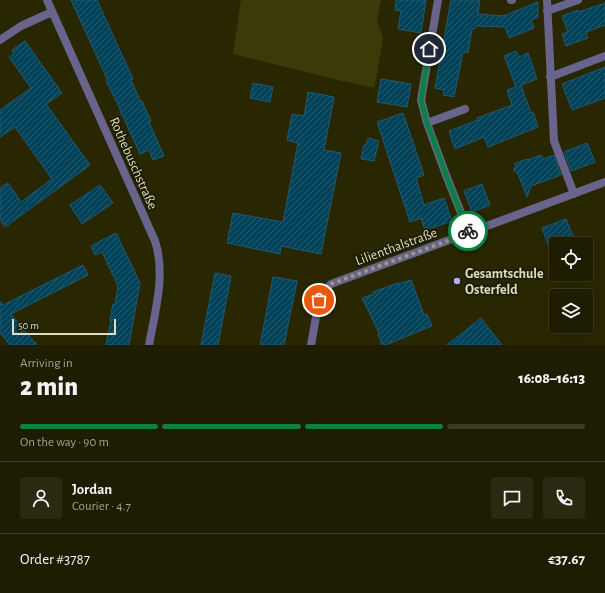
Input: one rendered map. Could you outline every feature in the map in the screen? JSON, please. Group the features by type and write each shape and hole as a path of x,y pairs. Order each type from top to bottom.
{"street":[{"name":"Rothebuschstraße","path":"47,0 158,249 160,272 149,345"},
{"path":"438,0 421,100 427,123 469,233"},
{"path":"546,0 554,141 574,194"},
{"path":"547,11 578,0"},
{"path":"0,40 21,26 52,12"},
{"path":"550,77 605,56"},
{"path":"427,123 465,109"},
{"name":"Lilienthalstraße","path":"311,345 319,300 324,291 331,284 605,182"}],"shaded area":[{"path":"241,0 381,0 377,21 383,38 374,88 233,54"}],"building":[{"path":"71,0 97,0 133,79 131,80 151,121 149,122 164,156 153,160 149,150 140,154"},
{"path":"396,0 426,0 421,33 398,29 401,11 395,10"},
{"path":"451,0 480,0 478,14 503,16 538,2 538,17 531,20 534,28 509,38 505,27 476,26 475,29 472,29 468,53 463,52 454,97 443,95 444,90 435,88"},
{"path":"605,3 605,25 586,32 588,38 566,46 562,34 568,32 562,16"},
{"path":"25,41 62,93 46,104 90,165 5,227 0,219 0,188 8,183 21,202 52,179 15,127 0,137 0,110 31,88 9,57 14,54 12,50"},
{"path":"516,51 519,57 528,53 537,79 521,85 531,113 533,112 538,127 488,147 484,137 455,149 449,131 478,120 477,118 512,105 507,90 516,87 504,56"},
{"path":"605,67 605,98 572,110 562,84"},
{"path":"381,79 411,84 407,107 377,102"},
{"path":"253,83 273,87 270,102 250,98"},
{"path":"308,92 334,97 324,150 341,153 321,254 281,246 280,254 227,243 233,213 283,222 298,143 287,140 292,114 304,116"},
{"path":"403,113 424,175 416,178 424,205 444,198 452,221 425,230 421,218 410,222 377,122"},
{"path":"368,138 379,141 374,161 361,159 364,145 366,145"},
{"path":"587,143 595,162 571,171 564,152"},
{"path":"541,155 543,159 554,155 561,175 531,186 527,197 518,174 513,170 516,167 514,164"},
{"path":"482,184 490,205 472,212 464,191"},
{"path":"100,185 113,203 82,224 70,205"},
{"path":"566,219 574,237 549,237 549,247 542,228"},
{"path":"116,233 140,283 129,345 106,345 113,304 115,305 118,286 102,252 95,255 91,246"},
{"path":"83,265 88,275 11,314 37,345 10,345 0,333 0,301 3,305"},
{"path":"215,273 231,276 218,345 201,345"},
{"path":"273,277 297,281 284,345 260,345"},
{"path":"411,280 424,315 427,314 432,326 382,345 378,334 379,333 362,298 374,294 373,292"},
{"path":"481,318 502,345 447,345"}],"way so far":[{"path":"319,300 324,291 331,284 469,233 468,231"}],"place":[{"name":"Gesamtschule Osterfeld","path":"457,281"}],"route":[{"path":"429,49 421,100 427,123 468,231"}]}
